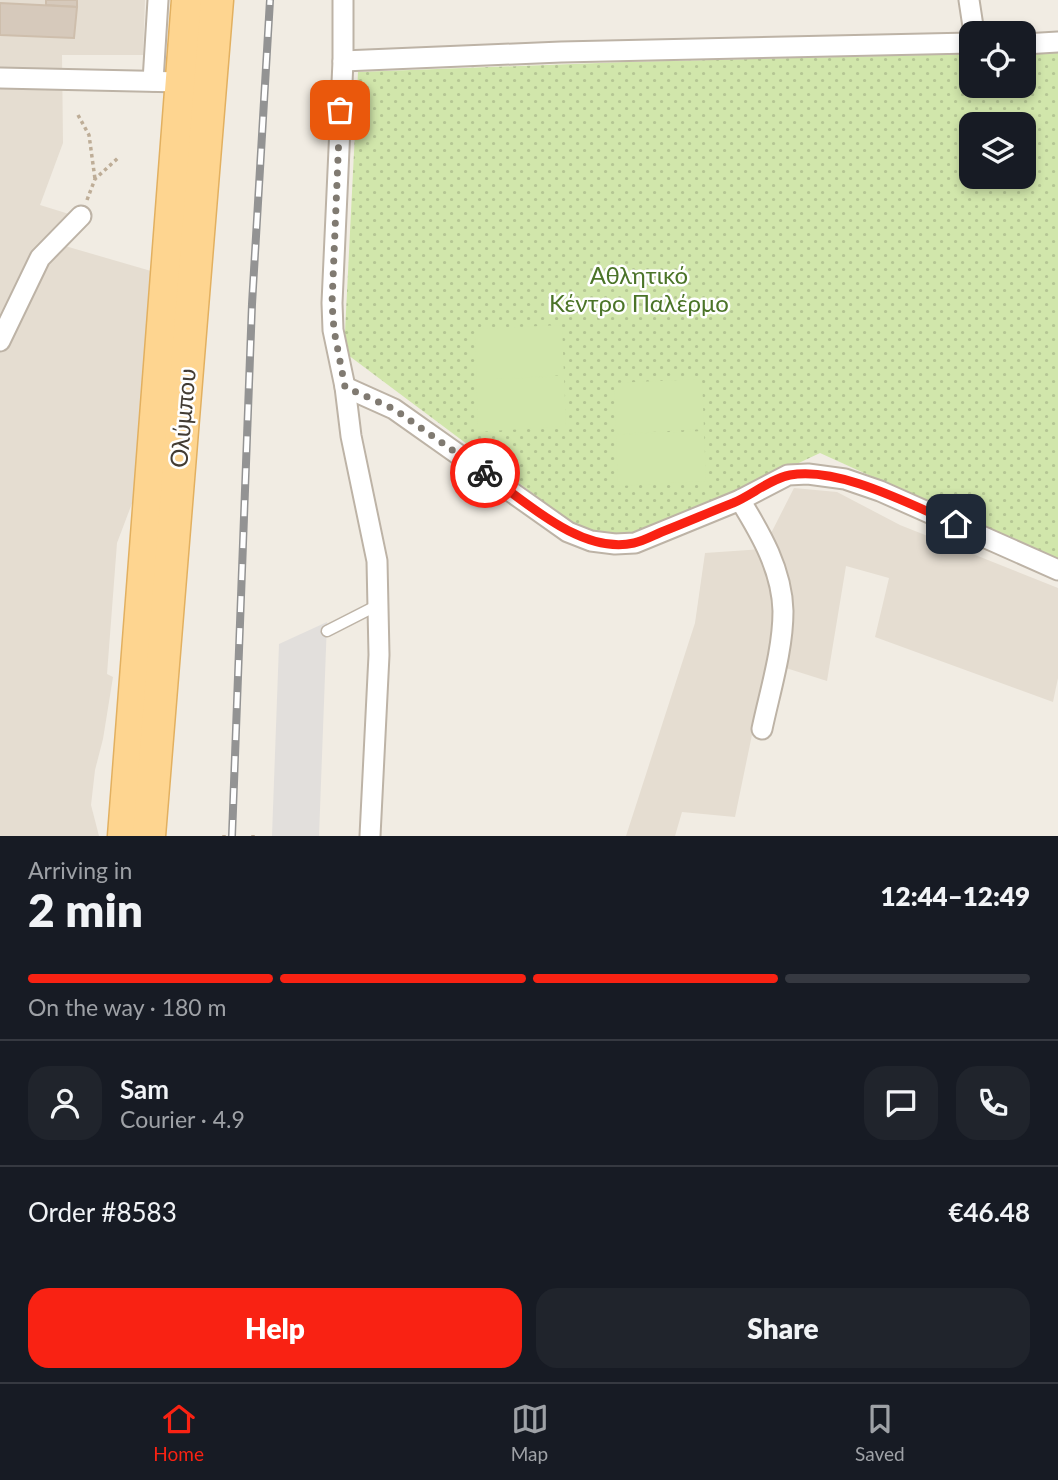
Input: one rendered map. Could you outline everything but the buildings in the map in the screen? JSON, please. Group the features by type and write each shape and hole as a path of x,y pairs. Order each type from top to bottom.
{"main road":[{"name":"Ολύμπου","path":"124,836 167,82 188,0"},
{"name":"Ολύμπου","path":"149,836 217,0"}],"street":[{"path":"0,78 167,82 158,0"},
{"path":"342,0 343,61 332,303 351,436 377,561 379,655 370,836"},
{"path":"969,0 972,21"},
{"path":"1036,43 1058,42"},
{"path":"343,61 575,51 959,43"},
{"path":"0,341 40,258 81,216"},
{"path":"345,387 394,409 568,532 591,541 635,543 740,500 788,475 808,474 845,480 880,491 1058,569"},
{"path":"740,500 771,556 783,610 762,729"}],"lane":[{"path":"327,631 378,605"}],"path":[{"path":"78,115 89,135 95,178 81,216"},
{"path":"95,178 118,158"}],"shaded area":[{"path":"0,0 145,0 143,55 62,55 63,143 40,205 69,214 48,241 151,271 134,498 117,543 107,674 113,677 91,805 99,836 0,836"},
{"path":"794,488 837,492 900,525 1058,588 1058,678 1053,702 875,637 889,578 846,566 827,681 767,662 735,817 682,812 675,836 626,836 695,623 705,553 763,549"},
{"path":"327,622 319,836 272,836 279,644"}],"green space":[{"name":"Αθλητικό Κέντρο Παλέρμο","path":"1058,51 1058,561 820,453 645,535 634,538 583,531 344,352 358,72 959,54 959,98 1036,98 1036,52"},
{"path":"562,325 564,375 494,379 564,377 566,426 478,432 475,329"},
{"path":"702,379 704,429 616,434 614,383"},
{"path":"704,431 706,481 618,486 616,435"}],"railway":[{"path":"232,836 252,304 270,0"}],"way so far":[{"path":"340,110 332,303 334,330 345,387 394,409 485,473"}],"route":[{"path":"485,473 568,532 591,541 615,544 635,543 740,500 788,475 808,474 845,480 880,491 956,524"}]}
